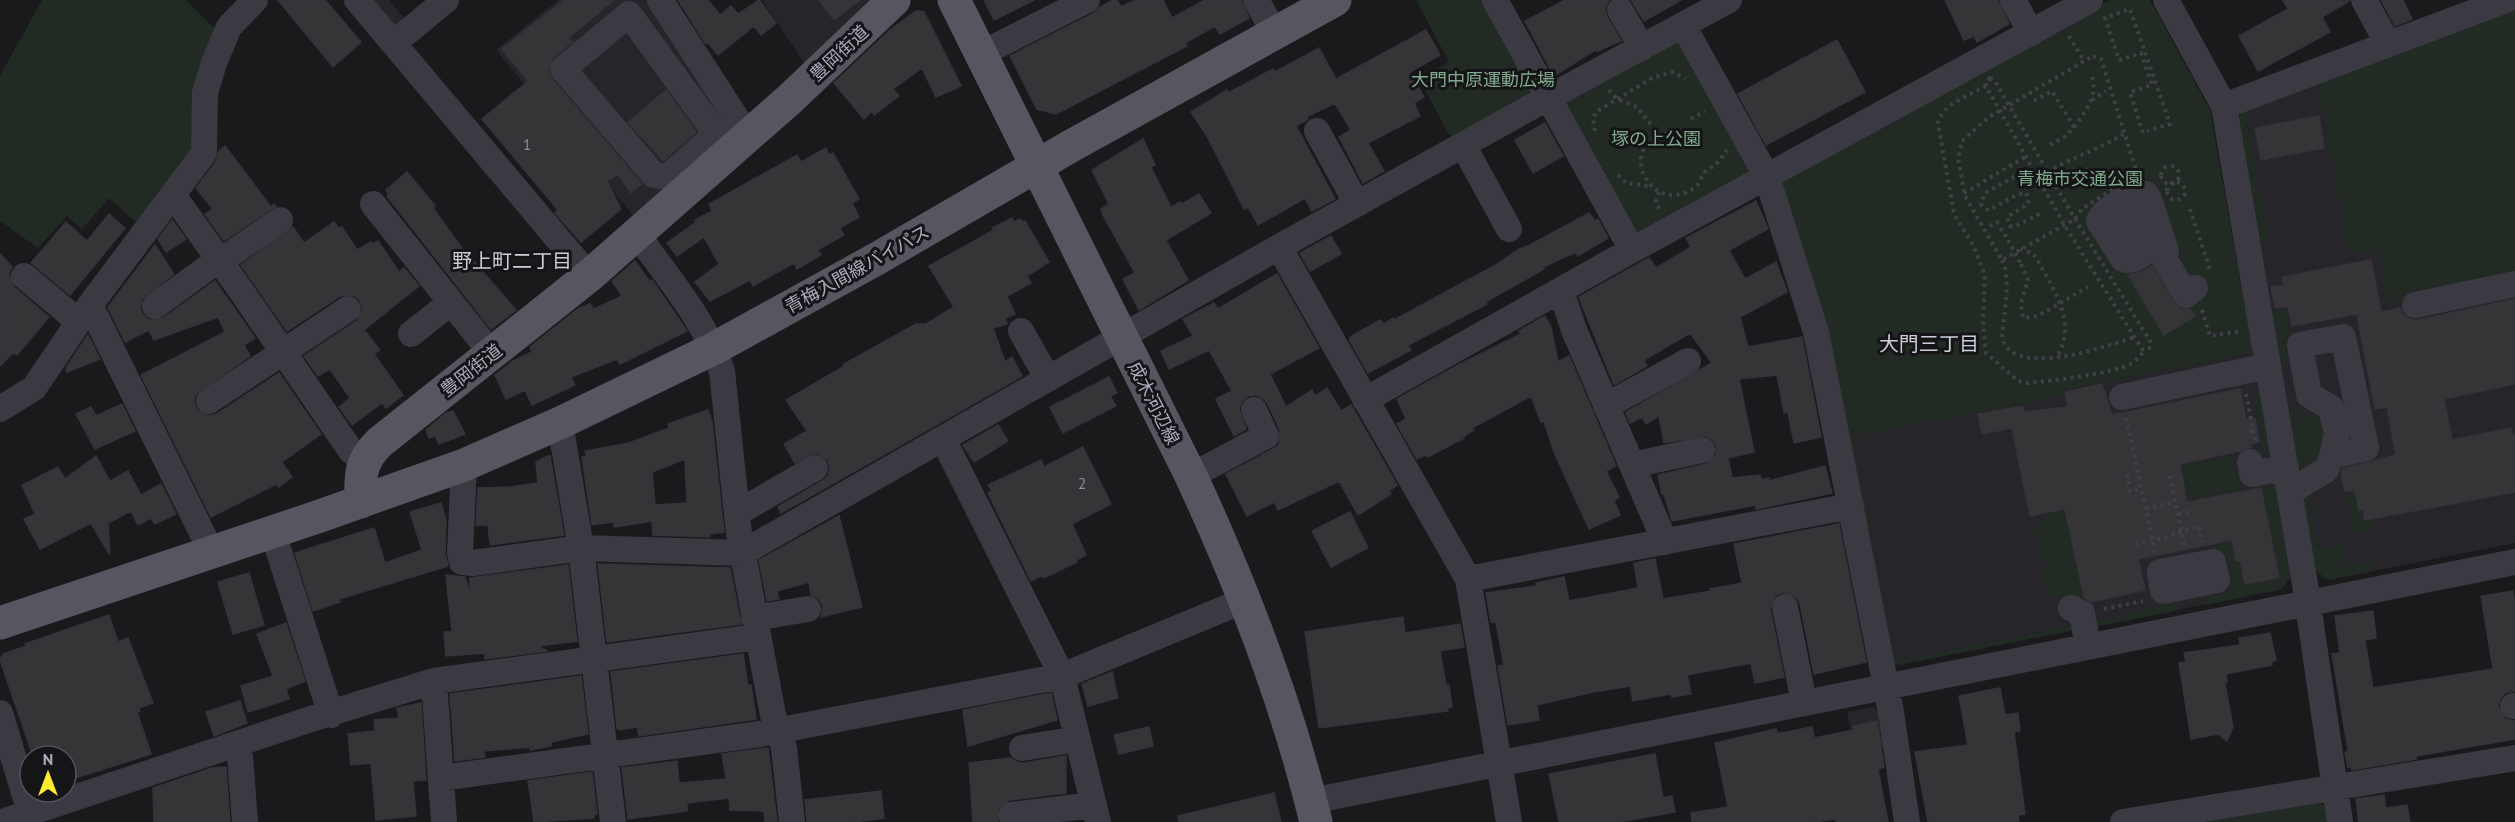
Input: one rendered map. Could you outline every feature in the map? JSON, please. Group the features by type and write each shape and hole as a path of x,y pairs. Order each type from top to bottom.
{"main road":[{"name":"豊岡街道","path":"364,461 380,442 589,276 637,234 676,185 733,139 894,0"},
{"name":"成木河辺線","path":"954,0 1191,476 1245,600 1283,701 1313,811"},
{"name":"青梅入間線バイパス","path":"361,502 464,465 560,423 715,348 1275,33 1319,4"},
{"path":"0,623 361,502 360,481 364,461"}],"street":[{"path":"0,409 34,388 85,313 204,153 205,93 214,63 229,27 255,0"},
{"path":"357,0 589,276"},
{"path":"394,43 446,0"},
{"path":"660,0 733,139"},
{"path":"981,54 1048,9 1087,0"},
{"path":"1256,0 1275,33"},
{"path":"1495,0 1632,250"},
{"path":"464,465 460,553 462,562 473,563 582,548 742,554 1279,247 1729,0"},
{"path":"2013,0 2031,33"},
{"path":"1365,400 1767,177 1984,76 2031,33 2090,0"},
{"path":"2166,0 2224,106 2308,603 2340,822"},
{"path":"2364,0 2388,44"},
{"path":"2224,106 2506,0"},
{"path":"1620,10 1642,48"},
{"path":"676,185 654,175 563,69 629,14 712,128 733,139"},
{"path":"1683,25 1767,177 1816,332 1886,686 1907,822"},
{"path":"1317,132 1357,204"},
{"path":"1462,145 1509,229"},
{"path":"173,195 351,451 364,461"},
{"path":"2152,208 2166,251 2165,260 2186,295 2203,279"},
{"path":"155,306 214,263 221,261 280,220"},
{"path":"378,221 492,354"},
{"path":"637,234 699,321 715,348 722,371 742,554 773,715 784,748 792,822"},
{"path":"1279,247 1468,579 1509,822"},
{"path":"24,276 85,313 212,553"},
{"path":"2415,305 2515,284"},
{"path":"1560,291 1606,406 1665,542"},
{"path":"411,334 450,303"},
{"path":"209,401 348,309"},
{"path":"1021,331 1048,379"},
{"path":"2252,452 2252,474 2287,478 2299,486 2326,470 2337,433 2331,408 2309,395 2301,345 2343,337 2366,448 2332,456"},
{"path":"1606,406 1688,361"},
{"path":"2122,397 2270,377 2306,381"},
{"path":"1191,476 1266,436 1254,410"},
{"path":"560,423 582,548 613,822"},
{"path":"943,439 1062,676 1096,814 1011,815"},
{"path":"1632,465 1702,450"},
{"path":"737,513 815,468"},
{"path":"1468,579 1851,506"},
{"path":"273,533 331,715"},
{"path":"1313,811 1499,763 2515,561"},
{"path":"2175,589 2195,625"},
{"path":"441,778 779,730 1062,676 1245,600"},
{"path":"1785,607 1804,702"},
{"path":"2,822 33,817 239,743 434,681 596,657 756,628 808,609"},
{"path":"2077,611 2088,647"},
{"path":"434,681 444,822"},
{"path":"0,713 33,817"},
{"path":"1022,748 1078,739"},
{"path":"239,743 245,822"},
{"path":"2123,822 2164,819 2515,758"}],"path":[{"path":"2130,9 2170,124 2145,132 2130,92 2152,85 2140,53 2119,60 2104,18 2130,9"},
{"path":"2002,260 2075,219 2082,208 2138,173 2101,59 2097,56 2084,61 1978,125 1962,141 1958,159 1964,193 1974,215 2006,268 2002,338 2010,352 2020,357 2043,359 2097,350 2135,337"},
{"path":"1597,72 1617,99 1637,107 1659,135"},
{"path":"1599,139 1594,129 1593,119 1596,112 1652,78 1673,72 1686,79 1690,87"},
{"path":"2091,74 2094,86 2092,100"},
{"path":"1984,76 1995,81 2075,219 2150,341 2151,347 2133,363 2085,375 2026,383 2018,381 1986,353 1983,326 1985,275 1974,247 1954,214 1938,123 1939,116 1945,109 1984,76"},
{"path":"1984,76 2025,157 2065,225 2142,349 2146,350"},
{"path":"2034,101 2052,91 2074,127"},
{"path":"2046,147 2066,136 2092,100 2106,91"},
{"path":"1700,103 1710,120"},
{"path":"1691,119 1705,111"},
{"path":"1649,186 1643,175 1642,153 1648,142 1659,135 1668,133"},
{"path":"2047,172 2076,156 2100,148 2125,133"},
{"path":"1614,166 1626,183 1649,186 1659,192 1670,194 1682,193 1693,189 1700,182 1704,173 1717,163 1727,150 1721,140"},
{"path":"1964,193 2025,157"},
{"path":"2173,183 2168,189 2168,194 2175,200 2180,199 2185,189 2179,183 2173,183 2168,183 2162,177 2163,170 2168,166 2178,171 2179,176 2173,183"},
{"path":"2021,173 1984,193 1981,204 1989,210 2018,194 2026,193 2029,199 2028,204 2007,217 2010,226 2016,226 2043,212"},
{"path":"2190,209 2203,279 2210,336 2262,327"},
{"path":"1990,226 1997,222 2028,280 2021,303 2023,318 2038,316 2088,287"},
{"path":"2020,249 2037,259 2065,312 2066,327 2063,345 2058,356"},
{"path":"2122,397 2156,555"},
{"path":"2250,419 2252,452"},
{"path":"2127,474 2130,491 2141,489"},
{"path":"2170,476 2185,550"},
{"path":"2146,508 2175,502"},
{"path":"2178,514 2189,512"},
{"path":"2135,544 2193,528"},
{"path":"2077,611 2158,598 2175,589"}],"shaded area":[{"path":"367,0 389,0 407,22 391,28"},
{"path":"558,0 653,0 735,124 636,219 496,50"},
{"path":"762,0 884,0 808,68"},
{"path":"2515,7 2515,543 2328,580 2315,570 2239,117 2244,108"},
{"path":"2253,353 2291,576 2282,589 1898,665 1891,661 1846,432"},
{"path":"1872,707 1881,712 1885,748 1856,754 1847,712"}],"green space":[{"path":"42,0 186,0 219,33 195,148 138,224 109,198 82,229 67,216 38,248 0,221 0,76"},
{"name":"大門中原運動広場","path":"1416,0 1484,0 1532,89 1529,97 1452,140 1419,79 1449,62"},
{"name":"青梅市交通公園","path":"2110,0 2150,0 2210,110 2253,353 2063,390 2064,396 1852,436 1895,658 1899,660 2075,625 2076,630 1898,665 1891,661 1780,187 1782,180"},
{"path":"2515,7 2515,279 2389,304 2378,249 2349,255 2319,86 2248,112 2246,118 2267,240 2261,241 2239,117 2244,108"},
{"name":"塚の上公園","path":"1674,41 1683,44 1751,168 1750,175 1637,237 1564,102"},
{"path":"2286,309 2291,338 2284,340 2289,367 2279,357 2272,311"},
{"path":"2259,391 2270,458 2265,458 2253,392"},
{"path":"2295,403 2298,419 2316,416 2322,421 2324,433 2321,457 2304,472 2298,465 2290,418"},
{"path":"2233,455 2240,489 2189,500 2183,465"},
{"path":"2275,484 2291,576 2282,589 2204,605 2202,597 2232,591 2225,552 2210,555 2209,547 2230,542 2235,563 2239,562 2244,586 2280,579 2262,487"},
{"path":"2355,490 2359,510 2363,509 2365,520 2371,519 2373,531 2360,533 2353,527 2346,491"},
{"path":"2307,491 2317,548 2336,545 2342,548 2345,566 2372,561 2373,571 2328,580 2315,570 2303,499"},
{"path":"2123,498 2125,510 2067,522 2083,599 2063,600 2046,592 2043,577 2045,563 2036,549 2034,531 2046,514"},
{"path":"2177,602 2179,610 2094,627 2093,622 2143,612 2143,608"},
{"path":"2317,800 2325,807 2327,822 2187,822"}],"building":[{"path":"278,0 325,0 361,42 333,67"},
{"path":"564,0 614,0 568,38 572,42 553,58 548,71 552,79 642,184 631,193 618,174 607,181 621,209 581,242 555,213 558,210 482,119 528,81 502,49"},
{"path":"678,0 708,0 720,15 731,6 738,14 759,0 776,23 761,35 754,26 718,55 708,43 706,44"},
{"path":"819,0 860,0 834,20"},
{"path":"984,0 1034,0 994,20"},
{"path":"1113,0 1117,0 1121,7 1135,0 1163,0 1172,18 1205,0 1241,0 1249,18 1220,34 1215,26 1185,43 1187,46 1056,114 1037,109 1010,56 1094,13"},
{"path":"1565,0 1609,0 1605,9 1607,17 1621,41 1598,51 1595,50 1554,76 1525,21"},
{"path":"1631,0 1681,0 1644,21"},
{"path":"1945,0 1998,0 2009,24 1977,42 1974,36 1964,40"},
{"path":"2283,0 2349,1 2322,17 2330,32 2258,71 2239,36 2288,9"},
{"path":"2381,0 2403,0 2412,19 2395,26"},
{"path":"916,11 924,12 961,86 936,97 922,68 893,89 899,96 874,115 872,111 864,119 834,83 890,30"},
{"path":"1426,30 1440,55 1410,72 1424,97 1414,103 1420,116 1368,143 1384,171 1363,183 1339,137 1351,130 1335,103 1306,117 1308,119 1296,126 1335,199 1312,211 1305,198 1258,225 1248,207 1244,209 1207,136 1191,112 1227,90 1228,93 1273,69 1275,72 1319,48 1336,79"},
{"path":"1837,40 1865,92 1766,145 1738,94"},
{"path":"666,90 696,132 663,161 628,122"},
{"path":"2319,116 2324,148 2261,160 2255,128"},
{"path":"1545,123 1563,156 1533,173 1515,140"},
{"path":"1143,139 1155,165 1151,167 1171,207 1180,202 1182,204 1199,194 1211,213 1166,240 1188,280 1139,310 1123,279 1135,273 1103,215 1101,209 1109,204 1092,170"},
{"path":"225,146 271,207 274,204 276,206 224,241 205,214 213,209 196,188 216,162 219,151"},
{"path":"826,148 829,155 833,153 859,199 852,203 859,217 840,228 844,235 817,250 821,255 797,269 794,263 753,286 750,280 710,301 695,282 719,264 704,237 677,256 667,243 696,222 695,220 712,211 709,204 797,155 801,162"},
{"path":"407,172 435,206 433,208 461,247 516,310 491,329 387,196 389,194 386,190"},
{"path":"1756,201 1768,229 1729,250 1745,279 1776,262 1787,292 1740,317 1748,347 1802,337 1821,437 1794,443 1788,412 1784,413 1777,375 1739,379 1754,452 1728,458 1732,478 1760,475 1762,480 1769,478 1769,481 1825,466 1832,493 1756,509 1756,505 1672,521 1658,475 1706,464 1716,455 1716,446 1713,440 1706,436 1664,443 1659,416 1646,424 1642,417 1630,423 1626,412 1712,363 1690,333 1644,360 1647,366 1614,385 1579,297 1649,258 1656,268 1691,247 1686,238"},
{"path":"1589,213 1595,221 1598,219 1608,238 1578,256 1576,252 1543,267 1544,269 1485,302 1487,304 1408,345 1411,350 1368,373 1350,337 1380,320 1384,324 1393,318 1394,320 1494,266 1519,249"},
{"path":"109,214 125,228 70,295 31,263 66,222 87,241"},
{"path":"1012,218 1014,222 1020,219 1022,222 1025,221 1049,262 1027,276 1031,283 1007,296 1015,314 1005,318 1007,324 993,328 1005,362 1012,357 1022,376 781,513 778,507 822,481 828,476 830,469 828,460 816,453 795,463 784,444 807,431 786,400 843,367 844,364 916,324 926,324 954,307 929,266"},
{"path":"172,220 186,239 166,252 158,239"},
{"path":"334,222 338,228 342,227 357,250 371,242 373,244 378,241 399,272 404,268 419,286 364,330 380,350 374,354 403,395 386,408 382,403 352,425 339,407 350,398 330,369 318,376 304,356 357,321 363,309 360,300 354,295 340,296 287,331 241,265 293,227 304,243"},
{"path":"1331,236 1341,254 1310,271 1300,253"},
{"path":"155,245 174,274 142,299 140,308 143,315 149,320 163,318 215,281 255,338 244,345 250,356 196,394 194,401 197,410 209,416 217,414 279,373 321,434 282,462 292,477 279,487 276,484 211,517 141,375 225,332 218,317 154,340 149,330 125,342 108,307"},
{"path":"0,254 12,267 9,274 14,287 49,317 17,355 14,352 0,366"},
{"path":"2371,260 2381,312 2400,308 2403,315 2418,320 2515,299 2515,384 2444,399 2452,440 2511,428 2515,435 2515,492 2365,520 2363,509 2359,510 2355,490 2345,491 2341,472 2343,469 2396,455 2387,407 2375,409 2357,314 2292,326 2288,306 2275,308 2271,287 2284,285 2282,277"},
{"path":"635,261 650,282 652,280 687,331 620,364 617,359 571,377 575,385 532,405 525,390 506,399 495,375 513,361 532,352 530,347 578,309 590,304 594,309 622,296 612,281"},
{"path":"2152,266 2174,303 2180,309 2190,309 2195,316 2164,335 2128,275 2139,273"},
{"path":"1277,274 1319,348 1270,374 1286,407 1312,390 1315,396 1327,388 1341,411 1351,405 1397,485 1389,491 1391,494 1358,515 1339,481 1278,510 1274,502 1247,516 1226,474 1279,444 1280,430 1268,404 1256,395 1248,396 1242,401 1239,409 1246,429 1234,436 1216,399 1232,391 1209,350 1169,369 1161,351 1193,336 1183,319 1214,303 1218,309"},
{"path":"1545,316 1551,327 1558,362 1569,356 1616,466 1606,471 1619,497 1614,501 1620,515 1589,529 1554,452 1544,421 1541,422 1531,396 1472,428 1474,430 1464,438 1428,457 1425,455 1417,459 1397,424 1406,419 1397,399 1521,334 1519,331"},
{"path":"88,335 100,359 67,372 66,368"},
{"path":"1109,377 1117,393 1110,396 1116,406 1063,433 1050,407"},
{"path":"2102,384 2112,415 2240,389 2246,419 2255,418 2259,442 2250,444 2251,447 2240,451 2180,464 2187,502 2261,488 2279,578 2245,584 2240,560 2236,561 2232,540 2138,559 2145,590 2091,602 2084,597 2065,509 2030,516 2012,428 1982,434 1978,414 2023,406 2024,412 2068,407 2065,392"},
{"path":"122,404 135,431 95,449 76,414 91,407 96,416"},
{"path":"708,410 712,422 724,532 709,534 710,537 653,535 652,521 614,527 614,522 592,525 582,457 587,457 585,451 629,443 669,428 668,424","holes":["685,459 687,503 655,505 652,472"]},
{"path":"453,411 465,434 439,444 435,436 429,438 426,430 446,413"},
{"path":"998,425 1008,441 974,462 963,445"},
{"path":"1083,447 1111,504 1072,524 1086,555 1076,560 1077,562 1044,578 1043,575 1031,581 988,493 992,491 988,485 1041,460 1044,467"},
{"path":"96,456 110,481 128,471 141,495 161,484 176,514 155,524 151,518 138,525 131,511 108,523 110,555 91,523 40,549 24,519 35,514 22,485 58,467 65,479"},
{"path":"550,456 564,535 490,545 488,525 476,525 478,488 538,483 536,462"},
{"path":"441,503 446,520 445,553 448,566 339,599 340,602 313,611 295,553 374,528 385,563 422,550 410,512"},
{"path":"1350,512 1368,548 1331,567 1312,531"},
{"path":"839,516 862,607 821,617 823,606 819,599 811,595 809,582 777,591 779,599 767,601 759,560"},
{"path":"1839,524 1866,662 1814,674 1800,603 1796,597 1783,592 1775,596 1770,609 1784,677 1755,683 1751,663 1687,675 1691,694 1672,697 1671,694 1633,701 1630,686 1593,692 1537,705 1539,720 1508,725 1498,666 1504,665 1496,622 1491,622 1486,593 1536,586 1536,583 1564,577 1569,601 1638,588 1634,563 1655,559 1663,599 1711,591 1710,589 1742,583 1734,544"},
{"path":"598,564 730,568 741,624 607,642"},
{"path":"568,565 577,641 538,646 547,651 485,659 485,653 446,656 444,632 452,632 446,575 465,577 470,594 470,578"},
{"path":"249,573 264,625 233,634 218,582"},
{"path":"2513,591 2515,691 2505,693 2498,707 2505,719 2515,721 2515,739 2352,770 2351,766 2348,767 2345,753 2348,750 2332,654 2340,653 2335,616 2373,611 2376,638 2365,640 2373,688 2493,669 2481,596"},
{"path":"109,615 118,642 128,638 153,703 139,708 140,711 137,712 151,754 78,777 78,744 29,744 0,660 3,654 26,646 25,644"},
{"path":"1403,617 1405,633 1460,624 1464,647 1440,651 1452,707 1447,708 1448,711 1319,728 1305,632"},
{"path":"286,623 305,681 286,689 289,699 248,712 241,686 273,676 257,634"},
{"path":"2270,633 2276,660 2271,662 2272,665 2226,674 2225,684 2233,727 2227,741 2218,734 2191,739 2179,663 2186,662 2184,653 2240,645 2239,638"},
{"path":"743,654 756,719 639,736 637,727 620,730 617,728 611,672"},
{"path":"1112,672 1118,698 1088,706 1082,684"},
{"path":"581,676 588,734 551,742 551,746 530,750 530,747 484,751 485,757 455,761 450,694"},
{"path":"2000,688 2005,715 2018,713 2020,731 2014,732 2025,814 2018,815 2019,822 1928,822 1915,752 1968,745 1959,696"},
{"path":"1051,693 1057,720 968,746 963,710"},
{"path":"240,701 247,723 214,736 206,712"},
{"path":"421,703 426,780 413,781 416,816 376,820 371,763 351,765 348,734 375,731 374,720 399,718 397,708"},
{"path":"1877,721 1884,767 1878,769 1888,822 1836,822 1835,819 1814,822 1692,822 1691,813 1728,807 1715,743 1776,729 1777,733 1782,733 1812,727 1814,738 1854,730 1853,726"},
{"path":"1149,727 1153,746 1119,754 1114,735"},
{"path":"768,748 777,822 765,822 764,811 730,810 729,798 687,803 687,811 628,819 622,768 677,761 679,783 726,779 722,754"},
{"path":"1655,754 1663,798 1672,796 1675,812 1620,822 1559,822 1549,774"},
{"path":"1066,756 1066,793 1009,800 998,809 998,822 973,822 969,763 1011,758 1024,763"},
{"path":"226,767 230,822 154,822 153,788 212,768"},
{"path":"592,772 597,814 594,818 534,822 528,781"},
{"path":"881,791 884,818 855,822 807,822 805,800"},
{"path":"1274,793 1281,822 1179,822 1178,816"},
{"path":"2384,795 2386,808 2407,805 2410,822 2359,822 2356,799"}],"district":[{"name":"野上町二丁目","path":"512,261"},
{"name":"大門三丁目","path":"1929,344"}]}
